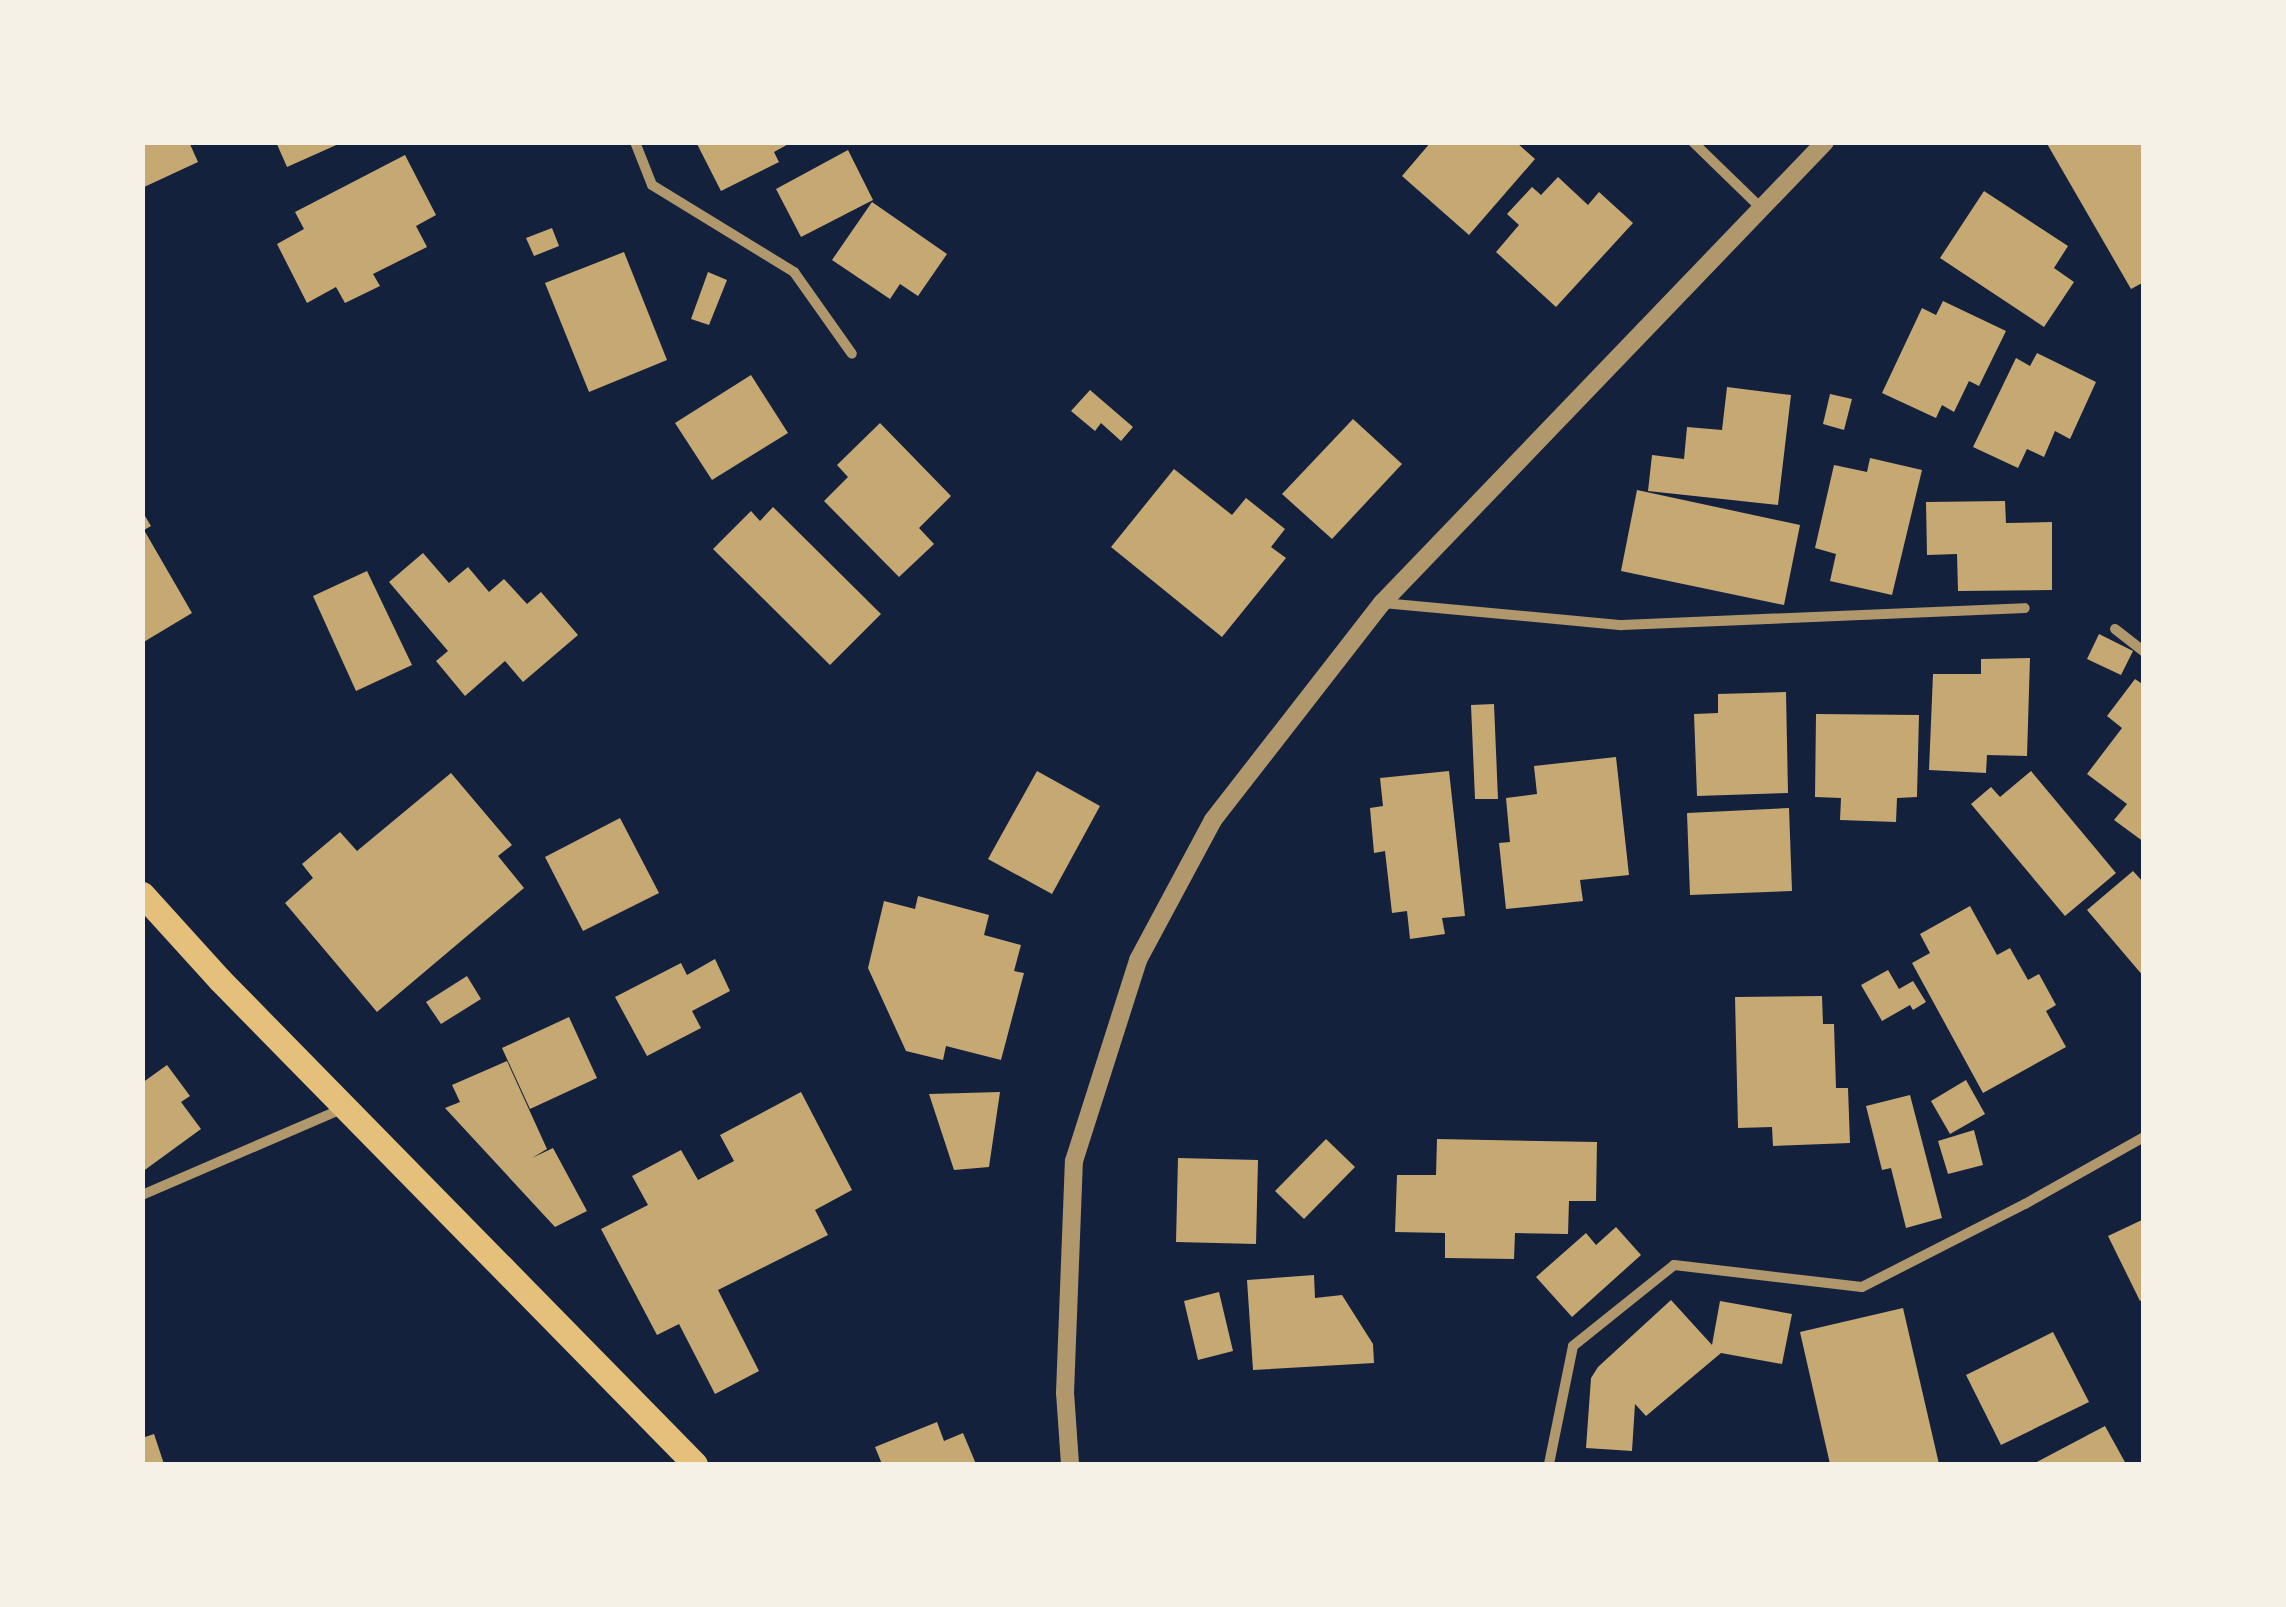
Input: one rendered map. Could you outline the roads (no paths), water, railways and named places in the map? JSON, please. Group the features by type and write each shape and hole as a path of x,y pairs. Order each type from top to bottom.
{"main road":[{"path":"142,894 345,1108 696,1464"}],"street":[{"path":"634,142 652,185 794,272 852,354"},
{"path":"1693,142 1762,208"},
{"path":"1070,1464 1066,1393 1074,1161 1138,960 1213,820 1382,602 1825,142"},
{"path":"1382,602 1622,625 2026,608"},
{"path":"2115,630 2144,652"},
{"path":"142,1195 345,1108"},
{"path":"1549,1464 1573,1346 1674,1265 1862,1287 2144,1137"}]}
